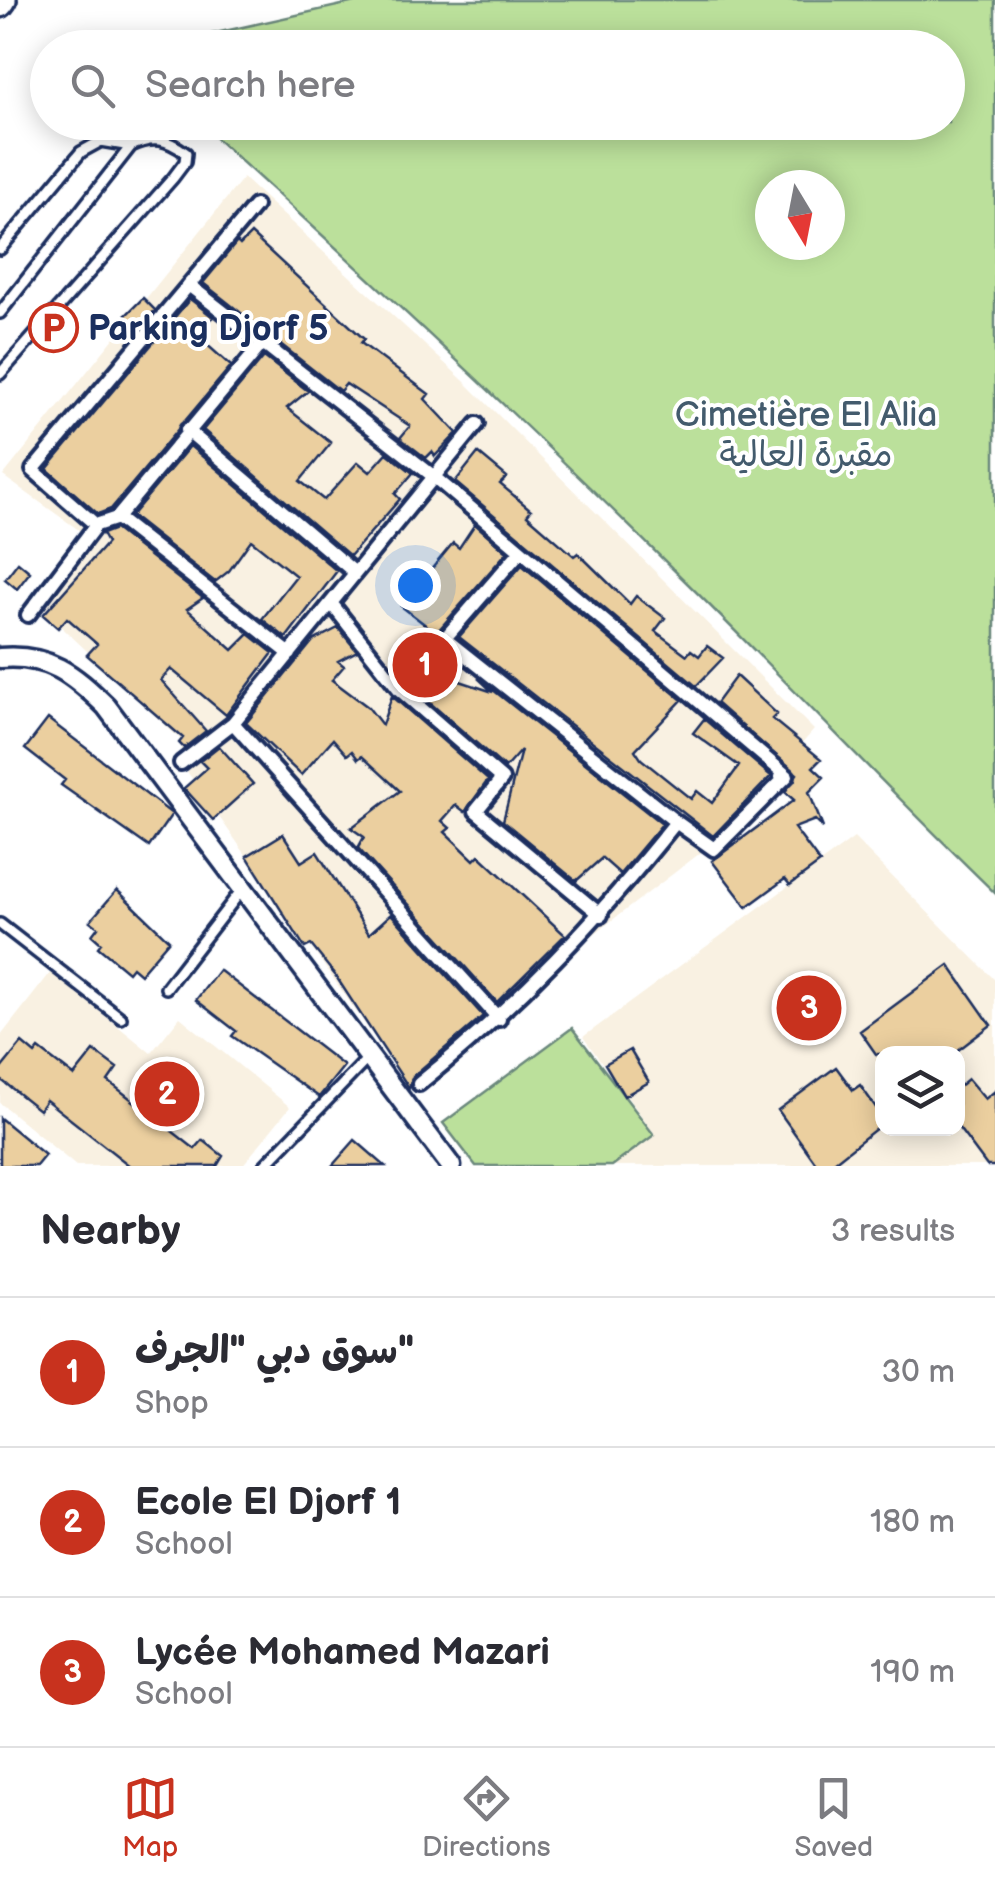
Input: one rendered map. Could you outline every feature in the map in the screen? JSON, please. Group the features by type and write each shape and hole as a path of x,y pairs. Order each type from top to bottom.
{"street":[{"path":"96,525 34,470 256,206"},
{"path":"190,286 433,476 784,777 714,849 446,638"},
{"path":"28,614 96,525 117,518 186,430 261,345"},
{"path":"181,764 232,723 477,424"},
{"path":"186,430 354,572"},
{"path":"117,518 290,654"},
{"path":"400,690 519,553"},
{"path":"331,603 400,690 502,778 476,812 601,916"},
{"path":"0,658 38,658 69,670 106,706 245,885 451,1166"},
{"path":"232,723 500,1019"},
{"path":"419,1084 500,1019 601,916 676,822"}],"lane":[{"path":"0,313 131,146 144,140"},
{"path":"0,374 81,287 186,157 168,140"},
{"path":"0,249 81,152 101,141 131,146"},
{"path":"166,988 245,885"},
{"path":"0,924 121,1018"},
{"path":"264,1166 370,1056"}],"shaded area":[{"path":"243,178 463,380 814,730 716,841 404,1079 181,763 181,740 32,599 83,533 3,476"},
{"path":"854,838 995,980 995,1166 611,1166 654,1133 583,1037"},
{"path":"51,972 151,1053 180,1017 290,1107 242,1166 76,1166 0,1103 0,1037"}],"green space":[{"name":"Cimetière El Alia مقبرة العالية","path":"364,0 995,0 995,893 561,460 218,140 965,140 965,30 229,30"},
{"path":"572,1028 654,1135 612,1166 476,1166 443,1123"}],"building":[{"path":"251,234 364,339 361,343 429,394 425,399 457,433 435,456 432,452 426,458 400,438 410,426 346,384 340,391 203,283 237,242 240,245"},
{"path":"143,298 155,310 131,338 117,324"},
{"path":"190,299 213,317 196,335 231,366 111,509 98,514 47,469"},
{"path":"264,357 308,391 287,408 331,443 300,481 324,500 358,462 370,472 387,453 413,473 395,494 400,499 350,556 203,430"},
{"path":"190,446 337,571 286,638 262,619 296,576 251,540 229,571 215,582 131,516"},
{"path":"478,453 507,477 500,484 531,510 527,515 574,556 578,553 630,604 636,596 665,618 655,631 687,655 691,650 699,656 707,646 723,658 696,686 455,482"},
{"path":"475,524 507,552 436,633 401,606 453,543 459,548"},
{"path":"115,529 203,598 187,609 233,650 249,634 273,653 226,715 171,669 161,680 206,731 184,748 179,743 183,738 87,655 97,644 67,618 58,628 43,615 107,543 102,534"},
{"path":"18,562 30,572 17,589 5,579"},
{"path":"522,565 682,700 635,750 641,759 691,799 697,791 712,803 739,766 693,733 704,719 771,776 713,836 459,637"},
{"path":"338,628 357,651 338,661 344,666 332,680 368,707 382,725 392,696 488,780 465,812 456,805 442,821 450,828 445,832 474,860 479,855 565,935 497,1002 358,848 364,837 351,828 400,791 362,756 358,759 352,751 347,755 333,739 301,775 246,723 313,641"},
{"path":"430,671 493,692 478,678 662,824 620,874 602,858 576,881 503,821 521,750 505,768 414,689"},
{"path":"736,676 777,714 772,719 821,759 813,767 824,777 809,792 823,828 815,820 794,828 820,863 790,885 785,879 747,907 712,861 794,800 785,792 797,774 716,703"},
{"path":"48,719 172,814 149,847 61,785 65,780 25,749"},
{"path":"219,746 253,784 213,820 184,788 207,768 200,761"},
{"path":"283,834 301,862 317,852 369,934 391,914 483,1016 413,1076 409,1088 335,975 311,945 305,948 247,856"},
{"path":"117,890 169,940 140,974 132,967 128,972 98,947 101,943 92,935 98,927 90,921"},
{"path":"949,965 991,1025 963,1046 875,1046 875,1053 860,1031"},
{"path":"219,970 344,1066 319,1097 232,1036 236,1031 196,1000"},
{"path":"22,1043 35,1054 39,1049 74,1076 94,1051 117,1068 108,1081 195,1149 203,1140 223,1156 217,1166 130,1166 46,1100 39,1110 0,1079 0,1070"},
{"path":"630,1050 649,1082 624,1096 605,1064"},
{"path":"836,1067 853,1090 860,1085 875,1106 875,1130 829,1166 818,1166 778,1110"},
{"path":"968,1079 985,1099 995,1091 995,1166 987,1166 965,1136"},
{"path":"0,1118 45,1155 36,1166 0,1166"},
{"path":"355,1140 385,1166 332,1166"}],"place":[{"name":"Parking Djorf 5","path":"53,328"},
{"name":"سوق دبي \"الجرف\"","path":"425,665"},
{"name":"Lycée Mohamed Mazari","path":"809,1008"},
{"name":"Ecole El Djorf 1","path":"167,1094"}]}
